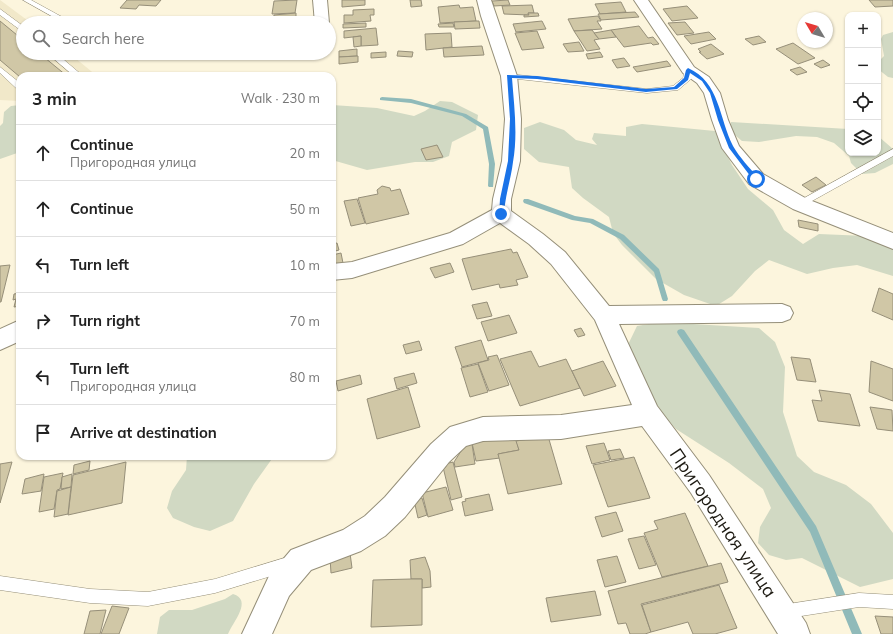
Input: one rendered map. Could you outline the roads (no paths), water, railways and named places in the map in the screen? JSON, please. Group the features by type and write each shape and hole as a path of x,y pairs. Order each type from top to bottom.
{"street":[{"path":"320,0 321,16"},
{"path":"336,272 352,270 456,239 501,214 502,199 511,161 513,119 509,76 484,0"},
{"path":"641,0 688,70 703,80 712,93 720,120 731,148 756,179 800,204 893,241"},
{"name":"Пригородная улица","path":"501,214 536,239 558,258 604,315 648,414 700,484 795,634"},
{"path":"604,315 739,313 782,314"},
{"path":"0,329 16,327"},
{"path":"0,340 16,332"},
{"path":"257,634 279,586 301,560 351,541 374,526 395,507 440,453 459,436 483,429 561,427 648,414"}],"lane":[{"path":"26,0 57,16"},
{"path":"0,11 16,24"},
{"path":"60,60 74,72"},
{"path":"0,69 16,83"},
{"path":"509,76 646,91 675,88 687,79 688,70"},
{"path":"800,204 893,152"},
{"path":"0,583 90,596 148,599 215,586 301,560"},
{"path":"782,612 859,600 893,602"}],"waterway":[{"path":"382,99 411,101 464,115 486,128 492,164 491,186"},
{"path":"526,201 574,218 591,221 622,237 657,271 665,299"},
{"path":"681,332 813,529 857,634"}]}
